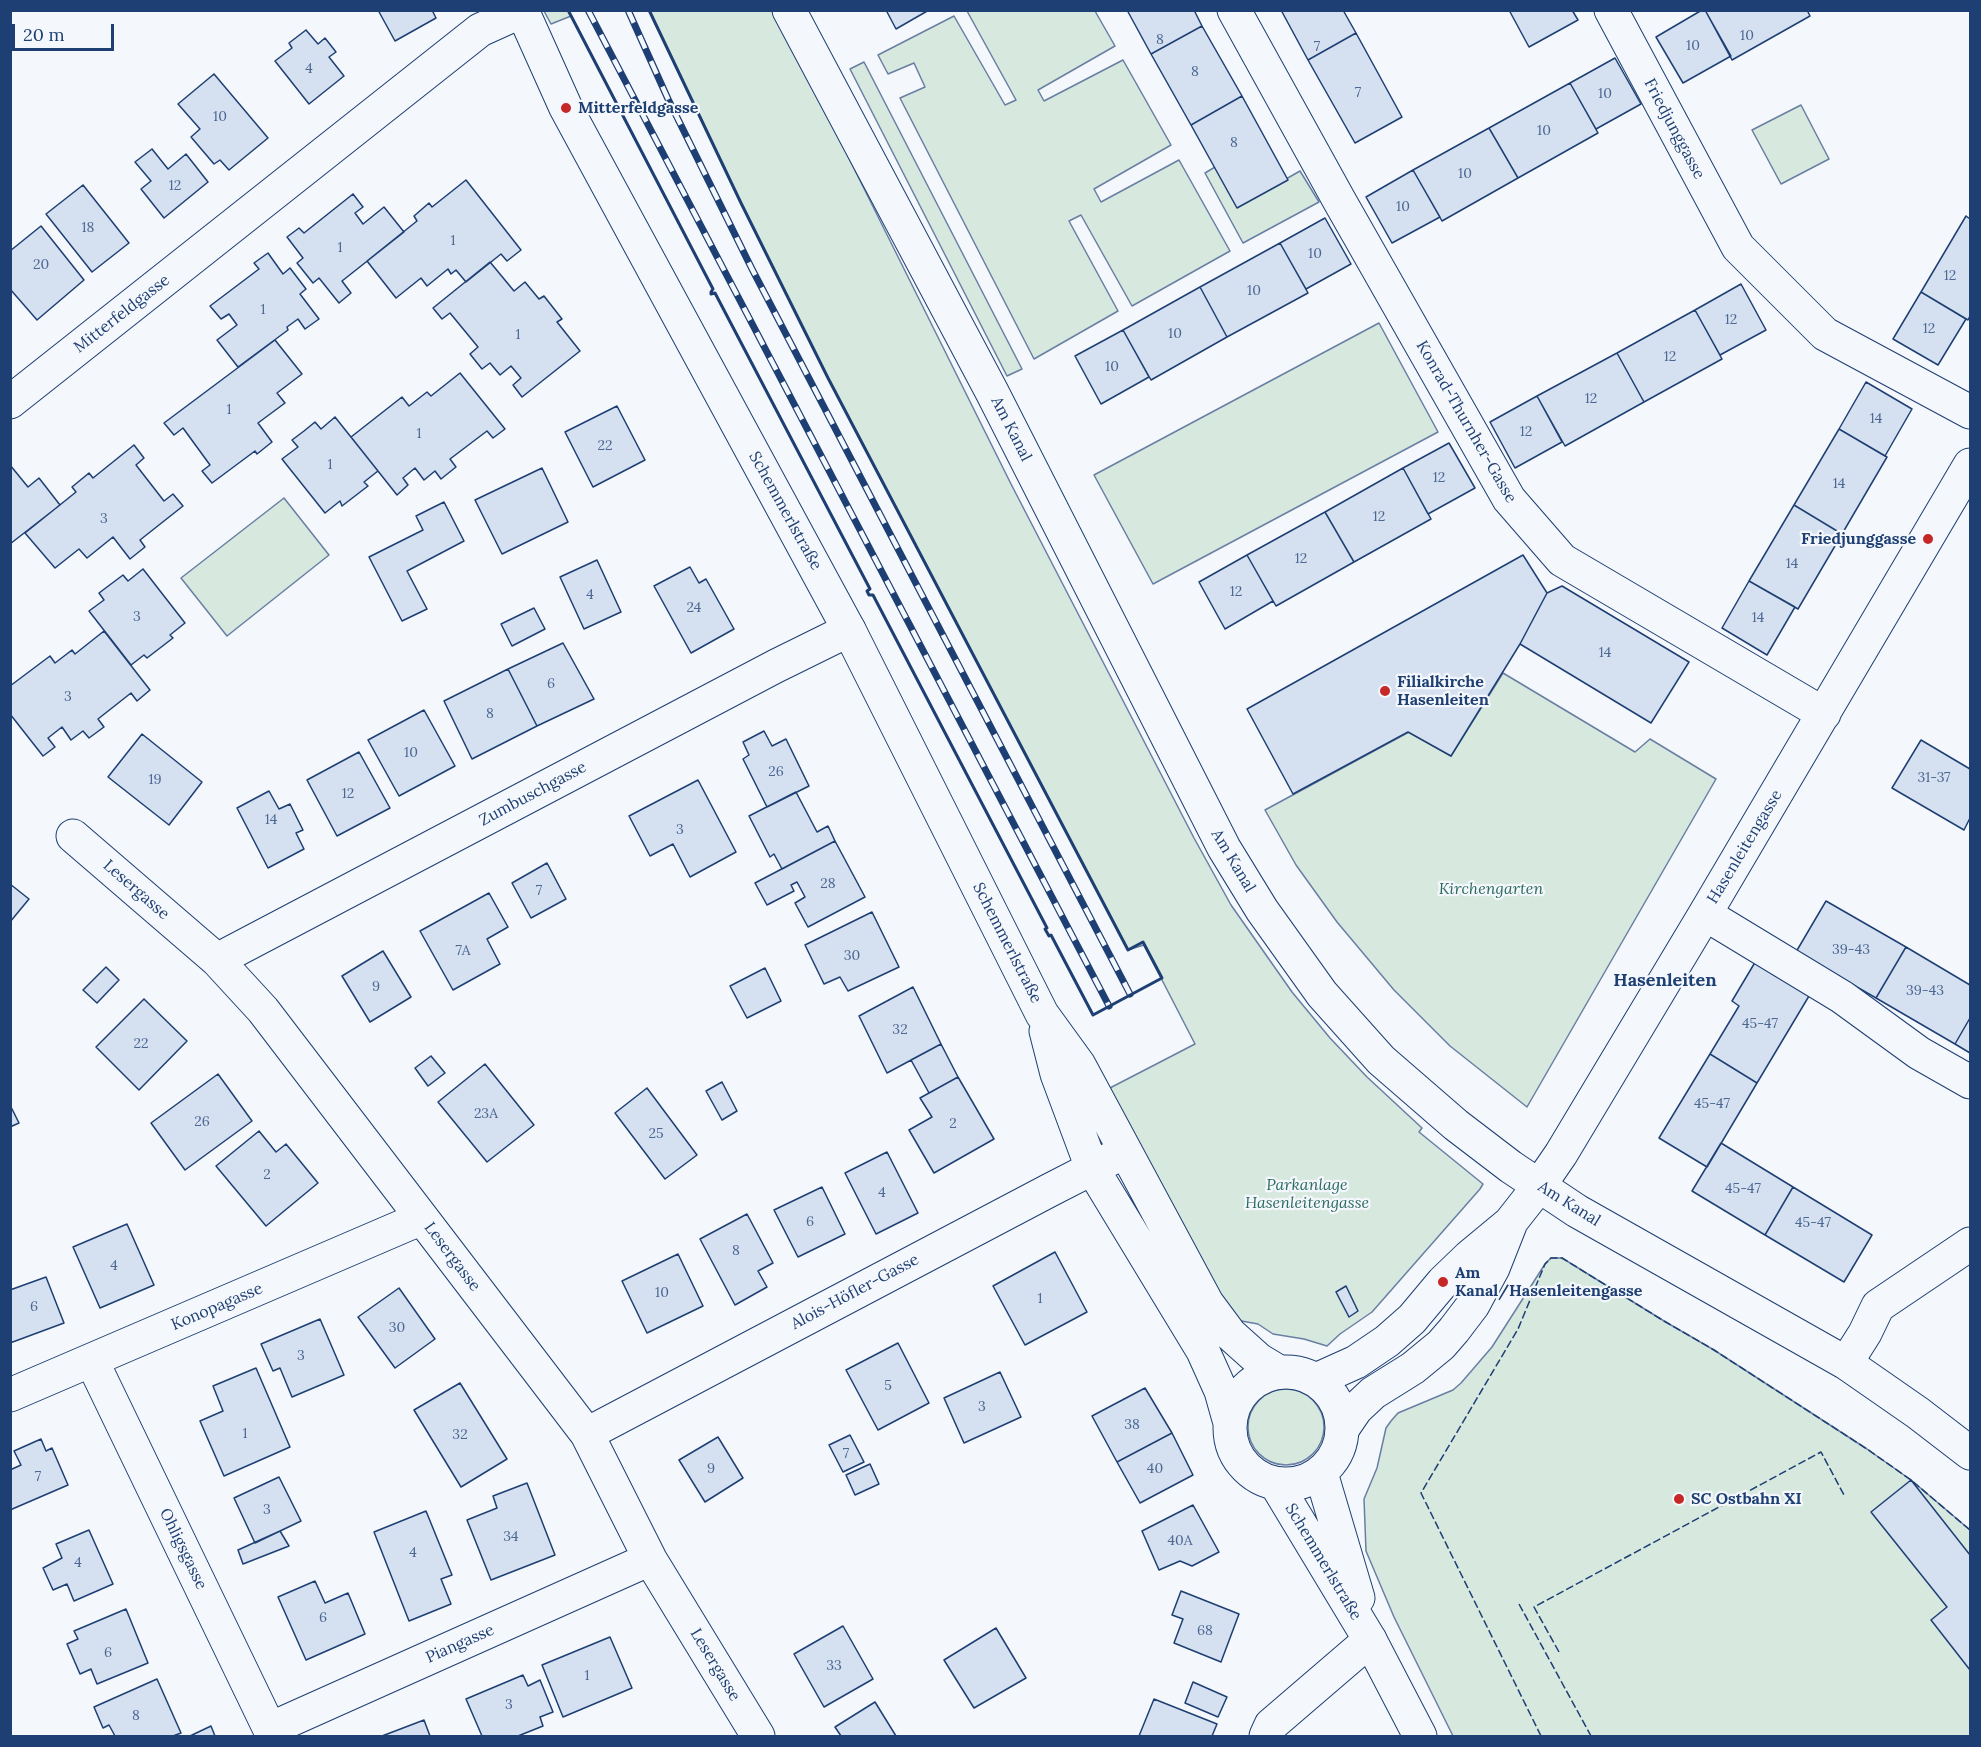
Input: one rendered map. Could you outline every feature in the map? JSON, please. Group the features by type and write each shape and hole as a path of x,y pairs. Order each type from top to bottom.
{"street":[{"name":"Mitterfeldgasse","path":"10,402 480,30 522,10"},
{"name":"Schemmerlstraße","path":"522,10 566,108 849,630 1042,1014 1079,1065 1207,1304 1230,1334 1259,1359 1279,1372"},
{"name":"Am Kanal","path":"789,10 992,392 1224,848 1262,910 1322,994 1381,1060 1491,1152 1539,1186 1691,1277 1846,1363 1971,1453"},
{"name":"Konrad-Thurnher-Gasse","path":"1234,10 1334,192 1509,499 1562,560 1824,714"},
{"name":"Friedjunggasse","path":"1611,10 1738,247 1825,334 1971,412"},
{"name":"Hasenleitengasse","path":"1316,1380 1338,1372 1387,1341 1412,1319 1443,1282 1469,1257 1510,1223 1539,1186 1561,1154 1705,914 1971,465"},
{"name":"Zumbuschgasse","path":"217,960 776,666 849,630"},
{"name":"Lesergasse","path":"73,836 217,960 263,1010 587,1434 650,1559 758,1737"},
{"path":"1705,914 1842,997 1919,1053 1971,1082"},
{"name":"Schemmerlstraße","path":"1042,1014 1057,1074 1092,1168 1203,1352 1221,1391 1230,1423"},
{"name":"Alois-Höfler-Gasse","path":"587,1434 1124,1152"},
{"name":"Konopagasse","path":"10,1395 422,1218"},
{"name":"Hasenleitengasse","path":"1343,1428 1356,1409 1373,1393 1413,1368 1441,1346 1455,1330 1473,1305 1493,1268 1510,1223"},
{"path":"1846,1363 1865,1333 1878,1306 1971,1244"},
{"name":"Ohligsgasse","path":"92,1361 272,1733"},
{"path":"1279,1372 1299,1373 1316,1380 1329,1391 1339,1408 1343,1428 1340,1445 1332,1462 1321,1473 1301,1483 1276,1484 1257,1477 1239,1461 1231,1442 1230,1423 1235,1402 1247,1387 1262,1377 1279,1372"},
{"name":"Schemmerlstraße","path":"1321,1473 1370,1640"},
{"name":"Schemmerlstraße","path":"1276,1484 1370,1640 1420,1737"},
{"name":"Piangasse","path":"272,1733 650,1559"},
{"path":"1266,1737 1271,1725 1370,1640"}],"green space":[{"path":"544,11 568,11 571,16 551,24"},
{"name":"Parkanlage Hasenleitengasse","path":"649,11 773,11 816,92 1011,484 1231,905 1292,992 1330,1038 1367,1077 1422,1128 1419,1132 1483,1184 1372,1312 1327,1346 1304,1339 1273,1334 1258,1324 1236,1320 1228,1312 1108,1089 1195,1044 1144,945 1128,950 828,378"},
{"path":"967,11 1095,11 1115,46 1038,90 1044,101 1123,60 1171,145 1094,189 1101,202 1179,160 1230,251 1132,306 1081,215 1069,221 1118,311 1034,359 900,98 925,87 914,63 888,74 878,55 954,16 1005,105 1016,100"},
{"path":"864,62 1022,369 1007,376 850,69"},
{"path":"1801,105 1829,159 1781,184 1752,130"},
{"path":"1215,167 1237,207 1300,171 1319,202 1243,243 1205,173"},
{"path":"1379,323 1438,432 1153,584 1094,475"},
{"path":"284,498 329,555 227,636 181,578"},
{"name":"Kirchengarten","path":"1503,673 1635,752 1650,739 1716,779 1527,1107 1450,1046 1394,990 1337,922 1296,865 1265,810 1409,732 1451,756"},
{"name":"SC Ostbahn XI","path":"1551,1258 1562,1258 1714,1350 1867,1449 1911,1480 1970,1530 1970,1736 1453,1736 1394,1617 1366,1551 1364,1499 1377,1468 1386,1428 1391,1421 1398,1413 1453,1390 1461,1383 1492,1347"},
{"path":"1286,1389 1300,1392 1313,1400 1321,1413 1324,1427 1321,1441 1313,1454 1300,1462 1286,1465 1272,1462 1259,1454 1251,1441 1248,1427 1251,1413 1259,1400 1272,1392"}],"building":[{"path":"378,10 432,10 436,18 395,41"},
{"path":"886,10 929,10 896,29"},
{"path":"1127,10 1194,10 1202,26 1151,54"},
{"path":"1281,10 1343,10 1356,33 1308,60"},
{"path":"1509,10 1572,10 1578,20 1529,47"},
{"path":"1705,10 1731,56 1683,83 1656,37"},
{"path":"1705,10 1807,10 1810,16 1732,60"},
{"path":"1202,26 1242,96 1191,125 1151,54"},
{"path":"306,30 318,44 325,38 336,52 329,57 344,76 309,104 275,61 292,48 289,43"},
{"path":"1356,33 1402,117 1355,143 1308,60"},
{"path":"1615,58 1641,104 1596,129 1570,83"},
{"path":"214,74 268,138 229,170 220,160 214,164 191,137 200,129 178,104"},
{"path":"1570,83 1598,133 1518,178 1489,128"},
{"path":"1242,96 1288,180 1237,208 1191,125"},
{"path":"1489,128 1518,178 1442,221 1413,170"},
{"path":"152,149 168,169 186,154 208,182 164,218 141,189 151,181 135,162"},
{"path":"1413,170 1440,217 1392,243 1366,197"},
{"path":"466,180 521,250 507,261 501,254 466,282 456,270 451,274 448,269 427,286 421,278 396,298 367,261 417,221 414,216 429,203 432,207"},
{"path":"83,185 129,243 92,272 46,214"},
{"path":"353,194 363,207 355,213 363,224 384,207 404,232 342,281 351,293 339,303 319,278 313,283 297,263 303,258 287,237 299,228 304,233"},
{"path":"1966,216 1970,219 1970,316 1968,320 1921,292"},
{"path":"1325,218 1351,264 1306,289 1280,243"},
{"path":"41,226 84,280 37,320 10,289 10,251"},
{"path":"1280,243 1308,293 1227,337 1200,287"},
{"path":"268,253 283,274 290,268 306,289 300,294 319,319 305,329 298,319 287,327 288,330 238,367 217,340 237,325 229,314 221,319 210,306 259,269 254,263"},
{"path":"490,262 514,291 525,282 539,299 544,296 562,319 557,322 580,351 522,397 513,385 521,378 511,366 500,375 490,363 482,369 470,354 478,347 450,313 442,319 433,308"},
{"path":"1741,284 1766,330 1720,355 1695,310"},
{"path":"1200,287 1227,337 1151,380 1123,330"},
{"path":"1921,292 1966,319 1938,365 1893,339"},
{"path":"1695,310 1722,359 1644,402 1617,353"},
{"path":"1123,330 1149,377 1101,404 1075,356"},
{"path":"275,340 302,374 277,393 285,403 258,423 272,442 257,454 255,451 212,483 202,471 210,465 183,428 174,435 164,423"},
{"path":"1617,353 1644,402 1565,446 1537,396"},
{"path":"460,373 505,429 493,438 487,431 450,459 456,467 441,479 435,471 424,480 415,468 403,478 408,485 397,495 351,437 402,397 409,406 427,392 431,396"},
{"path":"1866,382 1912,409 1885,456 1839,429"},
{"path":"1537,396 1562,442 1515,468 1490,422"},
{"path":"617,406 645,460 593,487 565,432"},
{"path":"335,417 378,471 364,482 368,486 342,506 340,501 325,513 282,459 298,447 292,440 315,422 321,429"},
{"path":"1839,429 1887,457 1842,534 1794,505"},
{"path":"1449,443 1475,488 1428,514 1403,468"},
{"path":"134,445 144,458 136,465 164,501 173,494 183,506 140,540 145,547 130,559 113,537 87,558 79,549 55,568 25,533 76,492 72,487 89,473 93,478"},
{"path":"10,465 28,487 39,478 60,505 10,544"},
{"path":"542,468 568,522 502,554 475,500"},
{"path":"1403,468 1431,519 1354,562 1325,512"},
{"path":"444,502 464,541 407,571 427,609 402,621 369,557 423,530 416,516"},
{"path":"1794,505 1842,534 1798,609 1749,581"},
{"path":"1325,512 1354,562 1276,606 1247,555"},
{"path":"1247,555 1273,601 1225,629 1199,582"},
{"name":"Filialkirche Hasenleiten","path":"1523,555 1547,593 1520,644 1451,756 1408,732 1293,794 1247,709"},
{"path":"597,560 621,612 584,629 560,577"},
{"path":"690,567 699,583 706,579 734,629 691,653 654,586"},
{"path":"143,569 185,623 170,635 173,638 147,658 144,655 131,665 89,611 104,600 99,593 123,575 128,581"},
{"path":"1749,581 1795,607 1767,655 1722,628"},
{"path":"1562,586 1689,662 1651,723 1520,644 1547,593"},
{"path":"534,608 545,629 512,646 501,624"},
{"path":"104,631 150,690 137,701 131,693 98,719 104,727 89,738 83,731 71,740 62,727 48,738 55,747 43,756 10,714 10,686 50,656 55,663 72,650 75,654"},
{"path":"563,643 594,699 537,726 508,669"},
{"path":"508,669 537,726 472,759 444,701"},
{"path":"424,710 455,766 399,796 368,740"},
{"path":"764,731 772,746 786,739 809,786 767,807 743,759 749,755 743,742"},
{"path":"142,734 202,782 169,825 108,777"},
{"path":"1921,740 1970,769 1970,818 1964,830 1892,788"},
{"path":"359,752 390,808 337,836 307,780"},
{"path":"698,780 736,852 690,877 673,844 650,856 629,816"},
{"path":"269,791 279,809 290,804 303,830 296,833 304,849 268,868 237,808"},
{"path":"796,792 817,832 828,826 835,841 782,869 774,854 770,857 749,816"},
{"path":"835,841 865,897 808,927 795,903 805,897 797,882 791,885 794,891 767,905 755,883"},
{"path":"547,863 566,899 531,918 512,883"},
{"path":"10,884 29,899 10,922"},
{"path":"489,893 508,927 487,939 500,964 453,990 420,931"},
{"path":"1826,901 1906,947 1876,998 1796,952"},
{"path":"872,912 899,967 848,991 840,977 824,984 805,945"},
{"path":"1906,947 1970,985 1970,1018 1955,1044 1876,998"},
{"path":"383,951 411,997 370,1022 342,976"},
{"path":"1757,959 1812,991 1757,1083 1710,1054 1739,1006 1732,1001"},
{"path":"106,967 119,980 97,1003 83,990"},
{"path":"765,968 781,1001 747,1018 730,986"},
{"path":"913,987 941,1044 887,1073 859,1016"},
{"path":"144,999 187,1041 139,1090 96,1047"},
{"path":"1970,1018 1970,1053 1955,1044"},
{"path":"941,1044 958,1077 929,1093 911,1060"},
{"path":"1710,1054 1757,1083 1707,1167 1659,1138"},
{"path":"431,1056 445,1073 428,1086 415,1068"},
{"path":"485,1064 534,1125 487,1162 438,1102"},
{"path":"218,1074 252,1121 185,1170 151,1123"},
{"path":"958,1077 994,1139 934,1173 909,1130 932,1117 920,1098"},
{"path":"722,1082 737,1111 722,1120 706,1091"},
{"path":"647,1088 697,1155 665,1179 615,1113"},
{"path":"10,1105 19,1123 10,1127"},
{"path":"259,1131 276,1152 286,1144 318,1183 266,1226 216,1166"},
{"path":"1721,1143 1793,1187 1765,1235 1692,1191"},
{"path":"887,1152 918,1213 876,1234 845,1173"},
{"path":"822,1187 845,1234 798,1257 774,1210"},
{"path":"1793,1187 1872,1235 1844,1282 1765,1235"},
{"path":"747,1214 773,1263 758,1271 767,1287 735,1305 700,1239"},
{"path":"127,1224 154,1285 100,1308 73,1247"},
{"path":"1055,1252 1087,1312 1025,1345 993,1286"},
{"path":"678,1254 703,1306 647,1333 622,1281"},
{"path":"46,1277 64,1323 10,1343 10,1290"},
{"path":"1346,1286 1358,1311 1349,1317 1336,1292"},
{"path":"399,1288 435,1339 395,1368 358,1317"},
{"path":"320,1319 344,1375 292,1397 280,1368 273,1371 261,1344"},
{"path":"898,1343 929,1403 878,1430 846,1370"},
{"path":"256,1368 290,1447 224,1476 200,1421 223,1411 213,1386"},
{"path":"1000,1372 1021,1417 964,1443 944,1398"},
{"path":"460,1383 507,1459 461,1487 414,1410"},
{"path":"1145,1388 1172,1433 1117,1462 1092,1416"},
{"path":"1172,1433 1193,1475 1140,1503 1117,1462"},
{"path":"850,1435 864,1462 843,1472 829,1445"},
{"path":"718,1437 743,1478 705,1502 679,1460"},
{"path":"41,1439 46,1451 52,1448 68,1485 10,1510 10,1470 21,1465 14,1451"},
{"path":"870,1464 879,1484 855,1495 846,1475"},
{"path":"279,1477 301,1521 255,1543 234,1498"},
{"path":"1911,1480 1970,1555 1970,1670 1931,1620 1947,1607 1871,1512"},
{"path":"527,1483 555,1555 491,1580 467,1520 497,1508 493,1496"},
{"path":"1193,1505 1219,1552 1192,1566 1180,1561 1159,1570 1142,1531"},
{"path":"426,1511 452,1575 441,1579 451,1604 409,1621 374,1532"},
{"path":"89,1530 113,1584 74,1601 67,1584 53,1590 43,1568 62,1558 56,1544"},
{"path":"280,1531 289,1546 243,1564 238,1550"},
{"path":"315,1581 325,1603 348,1593 365,1634 306,1660 278,1597"},
{"path":"1181,1591 1239,1614 1221,1662 1174,1643 1183,1619 1172,1615"},
{"path":"126,1609 148,1663 97,1684 91,1669 80,1674 67,1644 78,1639 74,1631"},
{"path":"843,1626 873,1679 824,1707 794,1654"},
{"path":"996,1628 1026,1678 974,1708 944,1660"},
{"path":"610,1637 632,1688 563,1717 542,1665"},
{"path":"523,1675 528,1686 540,1680 553,1712 540,1717 543,1726 518,1736 482,1736 466,1699"},
{"path":"157,1679 181,1733 173,1736 115,1736 109,1725 103,1728 94,1707"},
{"path":"1193,1682 1227,1697 1218,1717 1185,1703"},
{"path":"1154,1699 1217,1724 1212,1736 1139,1736"},
{"path":"875,1702 896,1736 841,1736 835,1727"},
{"path":"424,1720 430,1736 382,1736"},
{"path":"211,1726 215,1736 190,1736"}],"railway":[{"path":"588,10 1109,1006"},
{"path":"628,10 668,99 752,269 1130,994"}],"fence":[{"path":"1541,1736 1421,1493 1518,1329 1545,1264 1551,1258 1562,1258 1714,1350 1867,1449 1911,1480 1970,1530"},
{"path":"1559,1652 1534,1607 1821,1452 1844,1495"},
{"path":"1519,1604 1591,1736"}],"wall":[{"path":"568,10 713,289 711,294 715,293 870,589 867,591 869,595 873,595 1047,928 1045,929 1049,936 1051,935 1093,1015 1162,978 1143,942 1128,950 828,378 649,10"}],"place":[{"name":"Mitterfeldgasse","path":"566,108"},
{"name":"Friedjunggasse","path":"1928,539"},
{"name":"Filialkirche Hasenleiten","path":"1385,691"},
{"name":"Am Kanal/Hasenleitengasse","path":"1443,1282"},
{"name":"SC Ostbahn XI","path":"1679,1499"}],"district":[{"name":"Hasenleiten","path":"1665,981"}]}
